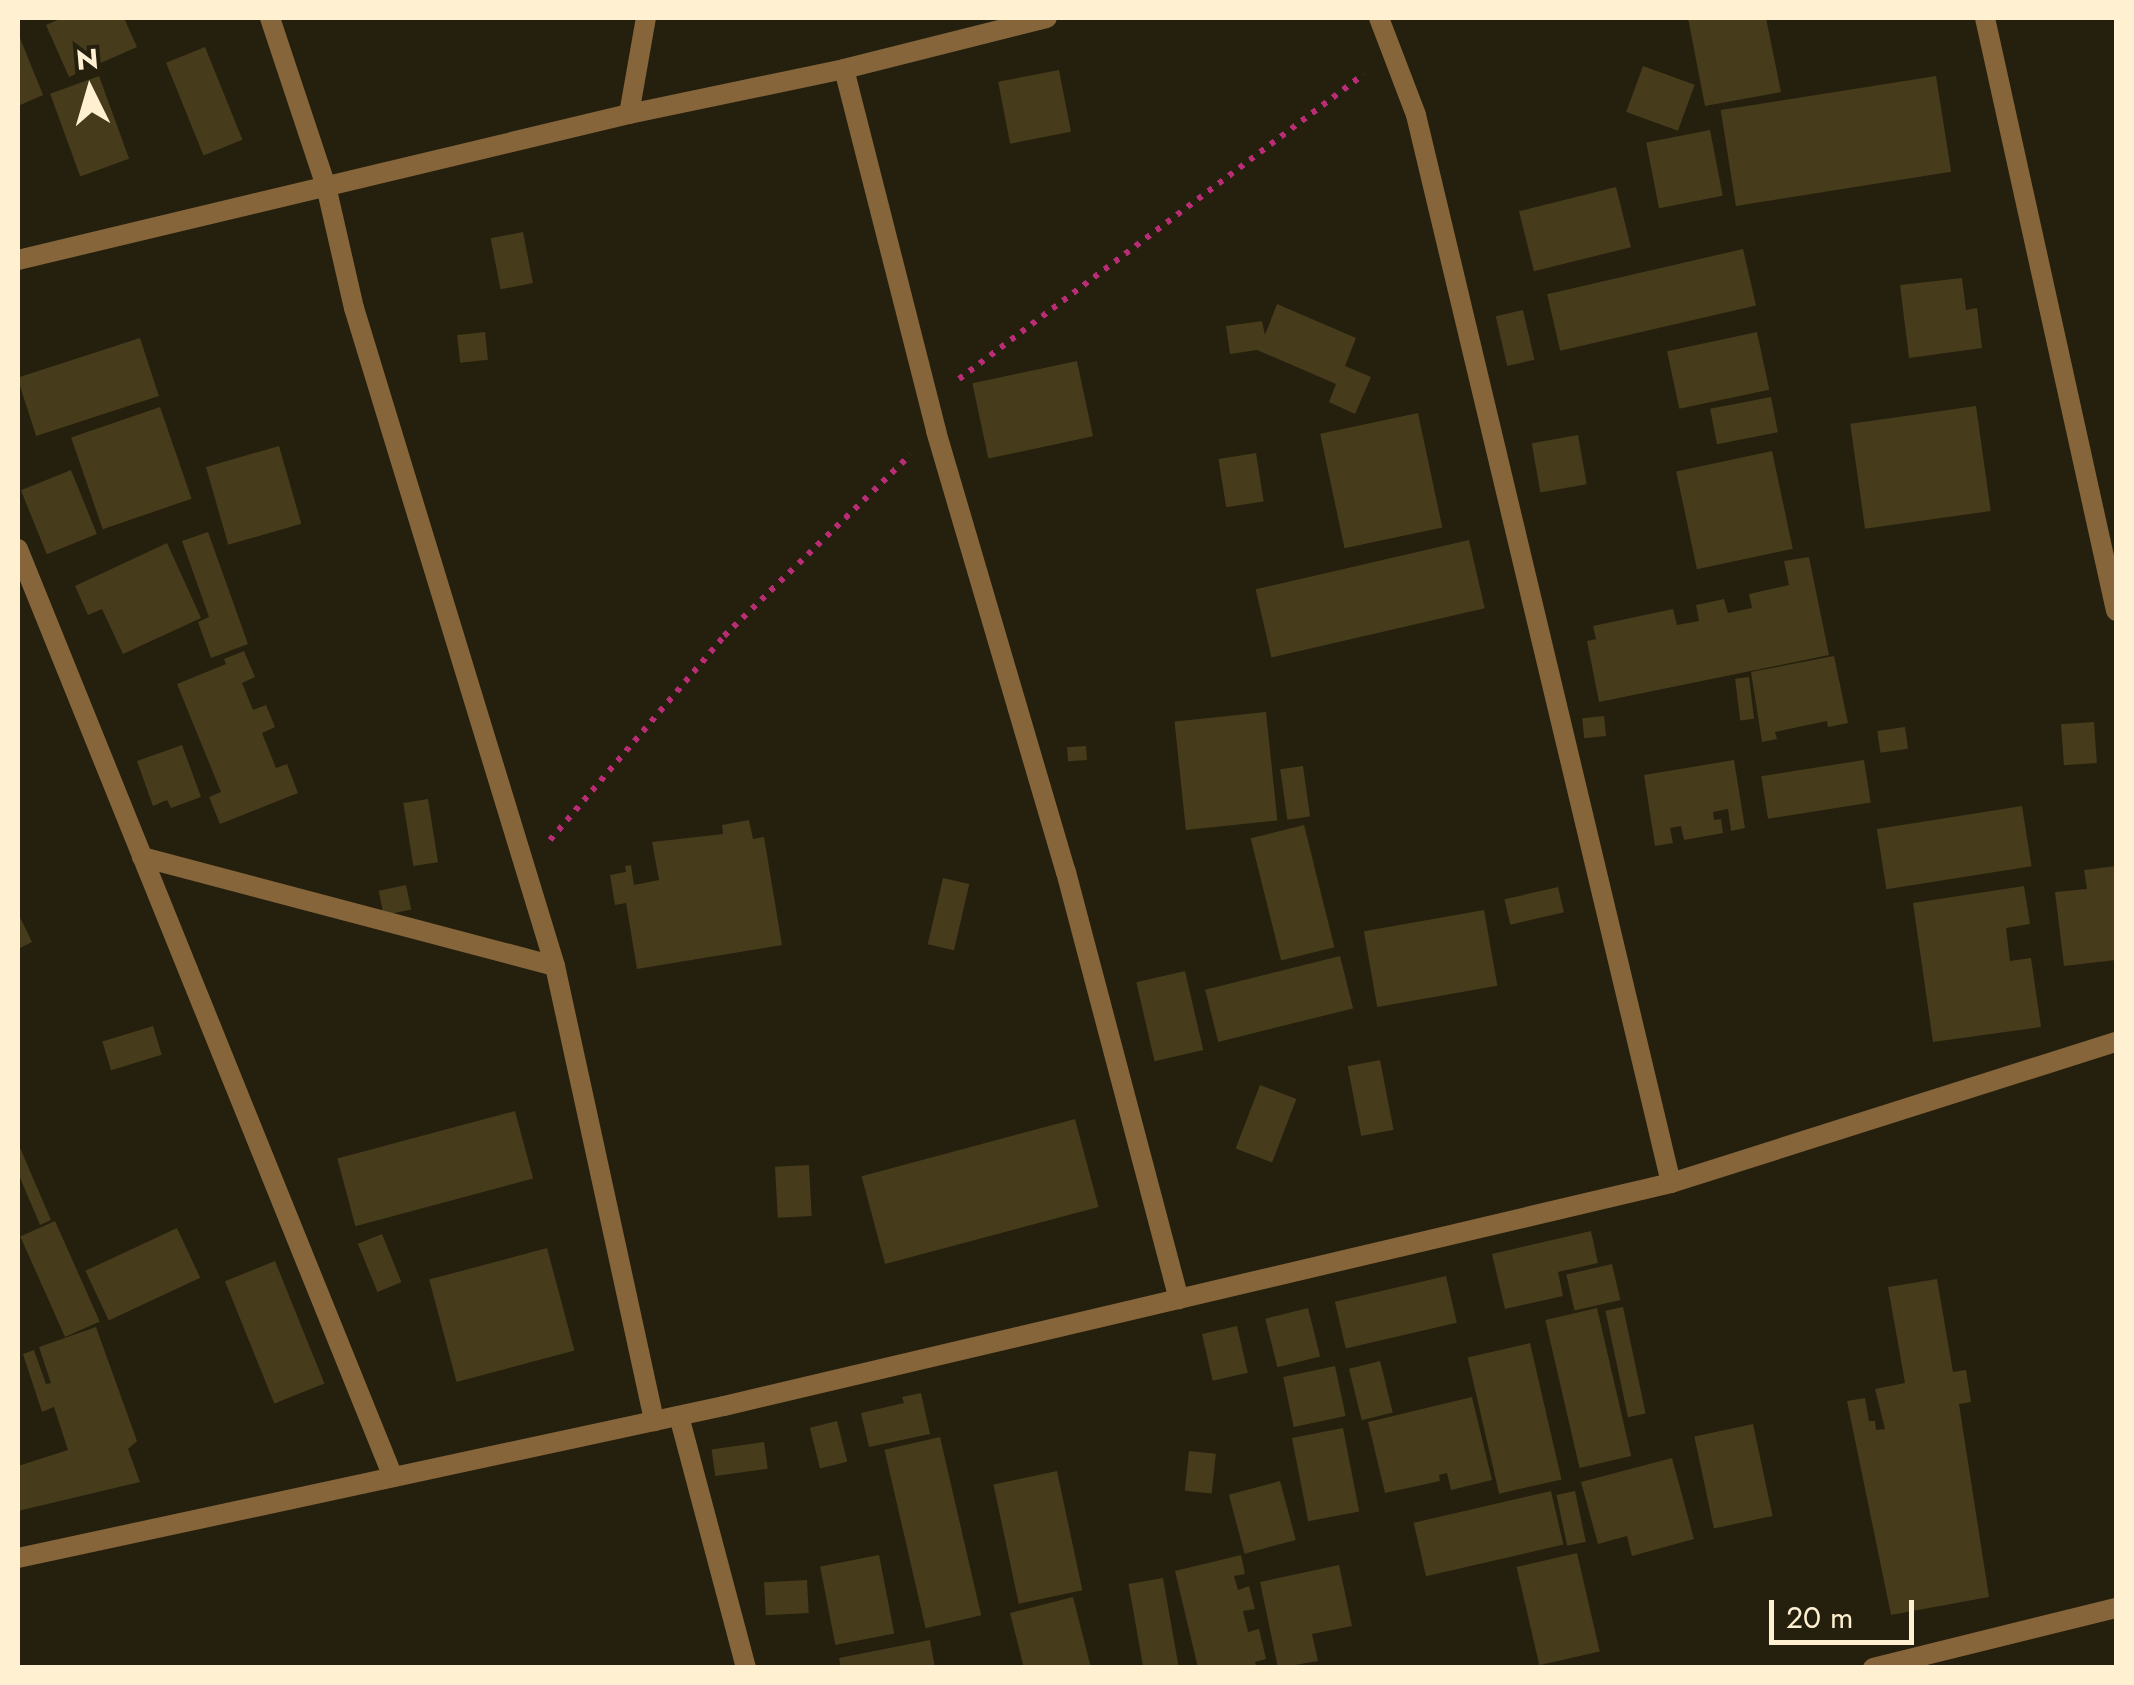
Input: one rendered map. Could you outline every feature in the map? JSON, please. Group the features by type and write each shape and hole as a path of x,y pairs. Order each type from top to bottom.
{"street":[{"path":"270,18 326,186 354,308 556,966 654,1421"},
{"path":"629,114 646,18"},
{"path":"18,260 629,114 844,69 1047,18"},
{"path":"1378,18 1416,116 1670,1183"},
{"path":"1985,18 2116,611"},
{"path":"844,69 936,430 1066,872 1179,1299"},
{"path":"18,549 393,1477"},
{"path":"142,858 556,966"},
{"path":"18,1558 679,1416 1670,1183 2116,1042"},
{"path":"679,1416 746,1668"},
{"path":"1873,1668 2116,1608"}],"building":[{"path":"62,18 124,18 137,47 69,77 46,25"},
{"path":"1688,18 1766,18 1781,92 1705,106"},
{"path":"18,33 43,95 18,106"},
{"path":"205,47 242,140 204,155 166,63"},
{"path":"1643,66 1695,85 1678,131 1626,112"},
{"path":"1059,70 1071,132 1010,144 998,82"},
{"path":"99,76 129,159 80,176 50,94"},
{"path":"1936,76 1951,172 1736,206 1721,110"},
{"path":"1710,130 1723,196 1659,208 1646,142"},
{"path":"1616,187 1631,247 1534,271 1519,211"},
{"path":"523,232 533,283 501,289 491,238"},
{"path":"1743,249 1756,306 1560,351 1547,294"},
{"path":"1962,278 1966,310 1977,308 1982,348 1909,358 1900,285"},
{"path":"1277,304 1356,338 1345,366 1371,377 1355,414 1329,402 1336,384 1257,350 1230,354 1226,326 1262,321 1265,335"},
{"path":"1523,310 1534,360 1507,366 1496,316"},
{"path":"485,332 488,360 460,363 457,335"},
{"path":"1757,332 1769,390 1679,409 1667,351"},
{"path":"140,338 159,396 36,436 18,378"},
{"path":"1077,361 1093,436 988,459 972,383"},
{"path":"1771,397 1778,432 1717,444 1710,409"},
{"path":"1976,406 1991,511 1865,529 1850,424"},
{"path":"160,407 192,499 103,529 71,438"},
{"path":"1418,413 1442,527 1345,548 1320,434"},
{"path":"1578,435 1587,484 1540,492 1532,443"},
{"path":"279,446 301,524 228,545 206,467"},
{"path":"1772,451 1793,549 1697,569 1676,471"},
{"path":"1256,453 1264,501 1226,507 1218,459"},
{"path":"71,470 97,534 47,554 21,490"},
{"path":"208,532 248,644 211,658 198,622 209,617 182,541"},
{"path":"1469,540 1485,608 1271,657 1256,589"},
{"path":"167,543 201,618 123,654 102,609 88,615 75,586"},
{"path":"1809,557 1829,655 1599,702 1587,641 1596,639 1593,626 1673,609 1677,625 1699,621 1696,605 1724,599 1728,613 1752,608 1749,594 1789,585 1784,561"},
{"path":"244,651 255,677 242,683 253,710 266,705 275,727 262,733 276,768 287,764 298,793 220,824 209,797 221,792 177,684 226,664 224,659"},
{"path":"1834,656 1848,723 1828,727 1827,721 1775,732 1777,739 1762,742 1751,672"},
{"path":"1749,677 1754,719 1740,720 1735,679"},
{"path":"1266,712 1277,820 1186,830 1175,722"},
{"path":"1604,716 1606,736 1584,738 1582,718"},
{"path":"2094,722 2097,763 2064,765 2061,724"},
{"path":"1905,727 1908,749 1880,753 1877,731"},
{"path":"182,745 201,797 171,808 167,800 153,806 137,761"},
{"path":"1086,746 1087,760 1068,761 1067,747"},
{"path":"1734,760 1745,828 1731,831 1728,809 1713,812 1714,820 1721,819 1723,833 1684,840 1681,826 1670,828 1673,843 1655,846 1644,775"},
{"path":"1864,760 1871,802 1768,819 1761,776"},
{"path":"1303,766 1310,817 1287,820 1280,769"},
{"path":"428,799 438,862 413,866 403,803"},
{"path":"2022,806 2032,866 1886,889 1877,829"},
{"path":"749,820 753,839 764,837 782,945 637,969 626,903 615,905 610,875 626,872 625,866 631,865 634,885 659,880 652,842 723,834 722,825"},
{"path":"1304,825 1334,947 1281,961 1251,838"},
{"path":"2116,866 2116,960 2064,966 2055,892 2087,889 2084,870"},
{"path":"943,878 969,884 954,950 928,944"},
{"path":"406,885 411,909 384,915 379,891"},
{"path":"2024,886 2030,924 2006,928 2010,961 2031,958 2041,1027 1933,1042 1913,903"},
{"path":"1558,887 1564,912 1510,925 1504,899"},
{"path":"1484,910 1497,986 1377,1007 1364,931"},
{"path":"18,913 32,942 18,949"},
{"path":"1340,956 1353,1008 1218,1042 1205,990"},
{"path":"1185,971 1203,1050 1155,1061 1136,982"},
{"path":"153,1026 162,1055 111,1070 102,1041"},
{"path":"1380,1060 1394,1130 1361,1136 1348,1066"},
{"path":"1260,1085 1296,1099 1272,1162 1236,1148"},
{"path":"515,1111 533,1179 355,1226 337,1159"},
{"path":"1075,1119 1099,1207 885,1264 862,1176"},
{"path":"18,1143 51,1220 40,1225 18,1173"},
{"path":"809,1165 812,1216 778,1218 775,1167"},
{"path":"55,1221 100,1321 65,1337 20,1236"},
{"path":"177,1228 200,1278 109,1321 85,1271"},
{"path":"1591,1231 1598,1263 1558,1272 1563,1296 1505,1309 1492,1254"},
{"path":"382,1234 401,1282 377,1292 358,1244"},
{"path":"547,1248 574,1350 457,1382 429,1280"},
{"path":"275,1261 324,1383 274,1404 225,1281"},
{"path":"1612,1264 1620,1300 1575,1311 1566,1275"},
{"path":"1446,1276 1457,1323 1346,1348 1335,1302"},
{"path":"1937,1279 1953,1372 1966,1370 1971,1402 1959,1404 1989,1597 1891,1615 1847,1401 1865,1398 1869,1421 1875,1421 1876,1430 1885,1429 1875,1389 1905,1383 1888,1287"},
{"path":"1623,1307 1646,1414 1628,1417 1605,1311"},
{"path":"1308,1308 1320,1357 1277,1367 1265,1319"},
{"path":"1597,1308 1631,1456 1580,1468 1545,1320"},
{"path":"1237,1326 1248,1373 1213,1381 1202,1334"},
{"path":"96,1327 137,1441 128,1449 140,1482 18,1511 18,1466 68,1450 54,1407 42,1412 23,1354 34,1350 46,1384 51,1383 39,1347"},
{"path":"1530,1343 1561,1479 1499,1494 1468,1357"},
{"path":"1380,1361 1393,1412 1362,1420 1349,1369"},
{"path":"1335,1366 1346,1416 1294,1427 1283,1377"},
{"path":"921,1393 930,1434 869,1447 861,1413 904,1403 902,1397"},
{"path":"1472,1397 1492,1480 1451,1490 1447,1473 1439,1475 1440,1481 1385,1493 1368,1422"},
{"path":"837,1421 847,1462 820,1469 810,1428"},
{"path":"1753,1424 1773,1516 1714,1528 1694,1436"},
{"path":"1343,1428 1359,1511 1308,1521 1292,1438"},
{"path":"940,1437 981,1615 926,1628 884,1450"},
{"path":"764,1442 768,1469 715,1476 712,1449"},
{"path":"1189,1451 1216,1454 1212,1494 1185,1491"},
{"path":"1672,1458 1694,1539 1632,1556 1627,1536 1598,1544 1581,1482"},
{"path":"1057,1471 1082,1590 1019,1604 993,1485"},
{"path":"1280,1481 1296,1540 1245,1554 1229,1495"},
{"path":"1551,1491 1563,1545 1426,1576 1414,1523"},
{"path":"1575,1491 1586,1542 1567,1546 1556,1495"},
{"path":"1577,1553 1600,1651 1539,1665 1517,1567"},
{"path":"879,1555 894,1634 835,1645 820,1566"},
{"path":"1241,1555 1245,1574 1234,1576 1238,1590 1249,1586 1255,1609 1243,1611 1248,1632 1259,1629 1266,1659 1255,1662 1257,1668 1198,1668 1175,1571"},
{"path":"1339,1565 1352,1626 1312,1634 1318,1661 1278,1668 1260,1582"},
{"path":"1163,1578 1179,1668 1143,1668 1129,1584"},
{"path":"807,1580 809,1613 766,1615 764,1582"},
{"path":"1073,1597 1091,1668 1024,1668 1010,1613"},
{"path":"930,1640 935,1668 841,1668 839,1658"}]}
